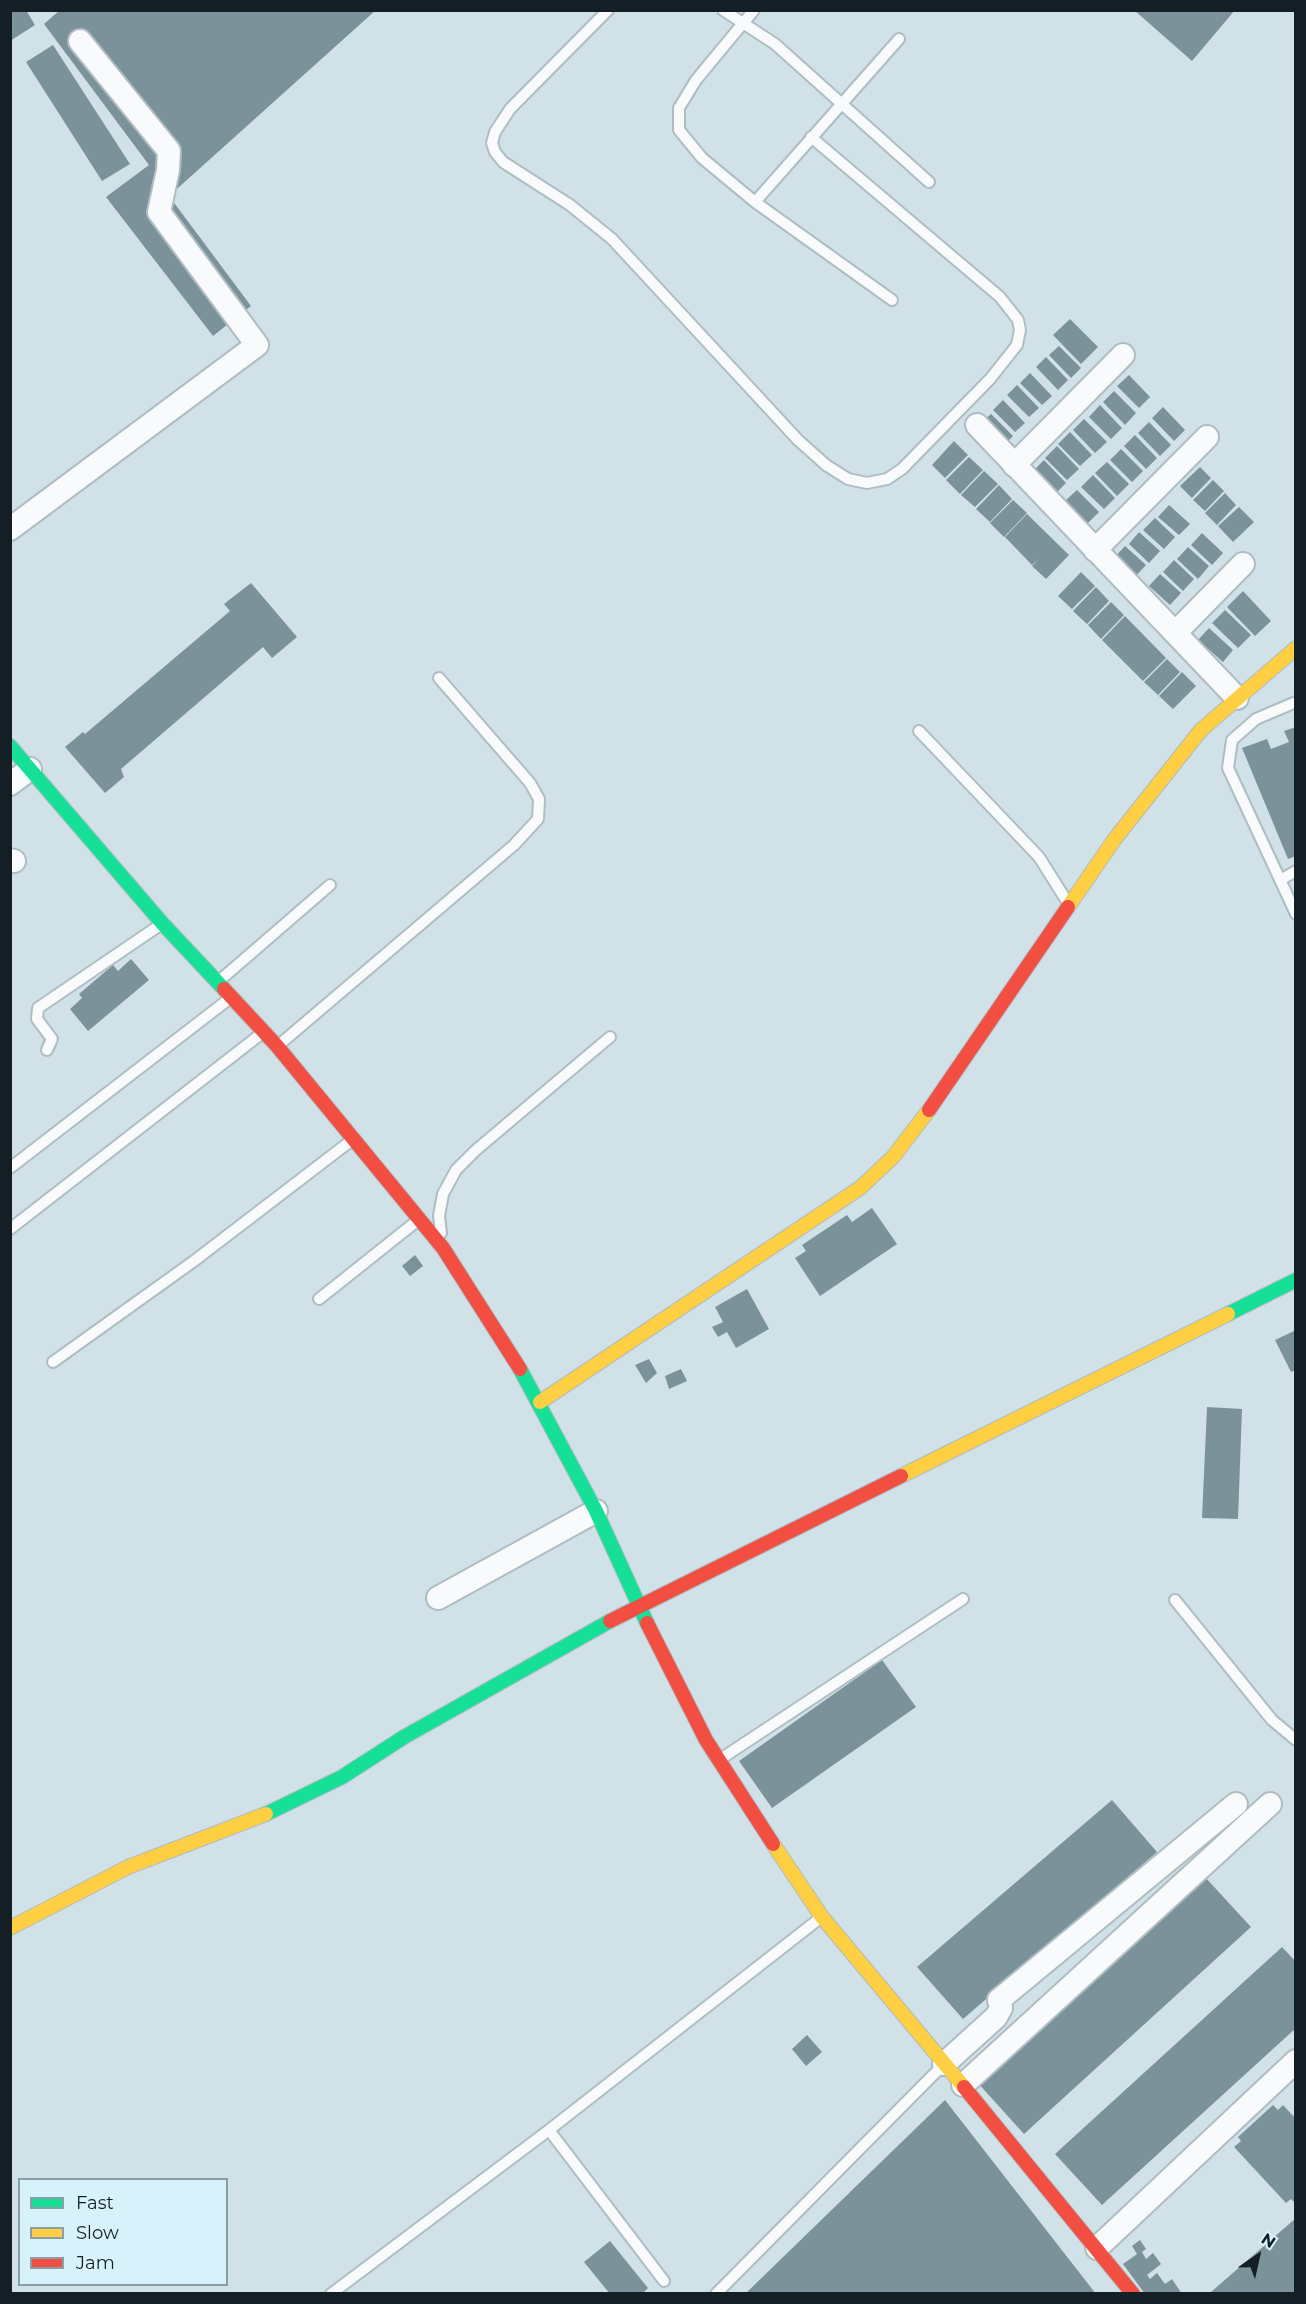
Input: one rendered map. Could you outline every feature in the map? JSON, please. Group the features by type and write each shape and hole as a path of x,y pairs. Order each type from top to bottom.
{"street":[{"path":"10,529 257,345 159,212 168,170 169,151 80,41"},
{"path":"1014,465 1123,355"},
{"path":"977,425 1247,709"},
{"path":"1095,550 1207,437"},
{"path":"1176,633 1243,564"},
{"path":"540,1402 860,1188 892,1157 924,1117 1114,840 1162,777 1202,730 1247,709 1296,648"},
{"path":"10,783 18,759"},
{"path":"18,759 162,923 277,1046 355,1138 443,1248 491,1320 540,1402 596,1511 664,1660 719,1760 822,1917 963,2085 1133,2294"},
{"path":"10,1928 128,1867 227,1831 303,1798 404,1737 638,1606 1296,1280"},
{"path":"438,1598 596,1511"},
{"path":"944,2064 996,2017 1001,2008 999,2000 1236,1804"},
{"path":"963,2085 1270,1804"},
{"path":"1097,2248 1296,2061"}],"lane":[{"path":"608,10 510,109 495,132 492,143 495,152 503,162 570,205 612,239 798,440 826,465 848,478 867,483 887,479 902,469 1001,366 1017,345 1020,330 1018,320 1000,297 812,137"},
{"path":"723,10 775,44 930,182"},
{"path":"754,10 696,80 679,108 679,130 702,158 755,201 892,300"},
{"path":"755,201 898,39"},
{"path":"277,1046 485,870 530,830 537,819 539,799 530,783 439,678"},
{"path":"1296,702 1247,709 1232,740 1228,768 1296,914"},
{"path":"919,731 1039,857 1069,905"},
{"path":"1280,880 1296,871"},
{"path":"219,982 330,885"},
{"path":"47,1050 52,1039 37,1019 38,1008 162,923"},
{"path":"10,1168 231,997"},
{"path":"10,1229 264,1032"},
{"path":"443,1248 439,1216 443,1194 456,1170 476,1150 610,1037"},
{"path":"53,1362 194,1261 355,1138"},
{"path":"319,1299 420,1219"},
{"path":"719,1760 963,1599"},
{"path":"1175,1600 1272,1720 1296,1740"},
{"path":"331,2294 549,2130 822,1917"},
{"path":"716,2294 944,2064"},
{"path":"549,2130 664,2281"}],"building":[{"path":"10,10 26,10 35,25 10,41"},
{"path":"60,10 376,10 169,196 251,306 213,336 106,197 149,165 44,24"},
{"path":"1134,10 1235,10 1192,61"},
{"path":"53,45 130,164 102,181 26,62"},
{"path":"1070,319 1098,347 1081,364 1053,335"},
{"path":"1059,346 1081,368 1071,378 1049,355"},
{"path":"1046,357 1068,380 1058,390 1036,367"},
{"path":"1030,373 1052,396 1042,405 1020,383"},
{"path":"1129,375 1150,397 1139,408 1117,386"},
{"path":"1017,385 1039,408 1029,417 1007,395"},
{"path":"1114,391 1136,413 1125,425 1103,402"},
{"path":"1003,400 1025,423 1015,432 993,410"},
{"path":"1100,405 1122,428 1111,439 1089,417"},
{"path":"1163,407 1185,430 1174,441 1152,418"},
{"path":"991,414 1013,436 1003,446 981,423"},
{"path":"1084,419 1107,442 1095,453 1073,430"},
{"path":"1149,422 1171,445 1160,456 1138,433"},
{"path":"1070,432 1092,455 1080,466 1058,444"},
{"path":"1135,435 1157,458 1146,469 1124,446"},
{"path":"954,441 968,455 945,478 932,465"},
{"path":"1057,446 1079,469 1067,480 1045,458"},
{"path":"1121,449 1143,471 1132,482 1110,460"},
{"path":"969,457 983,470 960,494 946,480"},
{"path":"1044,460 1066,483 1055,494 1033,471"},
{"path":"1107,462 1129,484 1117,496 1095,473"},
{"path":"1200,467 1211,478 1192,498 1180,486"},
{"path":"984,471 998,484 975,507 961,495"},
{"path":"1093,475 1115,498 1104,509 1081,487"},
{"path":"1213,480 1224,491 1205,511 1193,500"},
{"path":"999,485 1012,499 990,522 976,509"},
{"path":"1077,490 1099,512 1087,524 1065,501"},
{"path":"1225,493 1236,505 1217,525 1205,513"},
{"path":"1013,500 1027,513 1004,537 990,523"},
{"path":"1169,505 1190,524 1179,535 1158,517"},
{"path":"1239,507 1254,522 1233,542 1218,526"},
{"path":"1027,514 1069,555 1046,579 1032,566 1040,558 1032,565 1005,537"},
{"path":"1155,518 1175,537 1164,549 1143,530"},
{"path":"1139,532 1160,551 1149,563 1129,544"},
{"path":"1202,533 1223,553 1212,565 1191,545"},
{"path":"1125,546 1146,565 1135,577 1114,558"},
{"path":"1188,547 1209,566 1198,579 1177,559"},
{"path":"1174,560 1194,579 1183,591 1163,572"},
{"path":"1081,572 1095,586 1072,609 1058,596"},
{"path":"1160,574 1181,593 1170,605 1149,586"},
{"path":"251,583 297,637 272,658 263,647 121,769 124,777 105,793 65,747 83,732 85,734 230,611 224,604"},
{"path":"1096,587 1109,601 1087,624 1073,611"},
{"path":"1243,591 1271,621 1255,636 1227,607"},
{"path":"1111,602 1124,615 1101,639 1088,625"},
{"path":"1225,610 1251,635 1238,648 1212,623"},
{"path":"1125,616 1166,658 1143,681 1102,640"},
{"path":"1209,628 1233,650 1223,662 1198,640"},
{"path":"1167,659 1180,672 1158,695 1144,682"},
{"path":"1182,672 1196,686 1173,709 1159,696"},
{"path":"1296,727 1296,856 1288,859 1242,748 1267,739 1271,749 1289,742 1284,731"},
{"path":"131,959 149,980 88,1031 70,1009 82,998 79,994 113,965 118,971"},
{"path":"872,1208 897,1244 820,1296 795,1258 806,1251 802,1245 847,1215 852,1222"},
{"path":"415,1255 423,1266 410,1276 402,1266"},
{"path":"747,1289 769,1329 736,1348 727,1332 718,1337 712,1327 723,1322 715,1307"},
{"path":"1296,1330 1296,1370 1291,1372 1275,1340"},
{"path":"649,1359 657,1373 646,1383 635,1365"},
{"path":"681,1369 687,1381 669,1389 665,1376"},
{"path":"1207,1407 1242,1409 1238,1519 1202,1518"},
{"path":"882,1660 916,1707 772,1808 739,1761"},
{"path":"1112,1800 1157,1852 963,2019 917,1967"},
{"path":"1204,1876 1251,1927 1024,2134 977,2082"},
{"path":"1282,1947 1296,1962 1296,2028 1102,2205 1055,2154"},
{"path":"807,2035 822,2052 806,2066 792,2049"},
{"path":"945,2100 1096,2294 745,2294"},
{"path":"1273,2105 1278,2110 1283,2105 1296,2119 1296,2204 1291,2199 1286,2203 1234,2147 1241,2141 1238,2137"},
{"path":"1296,2218 1296,2294 1212,2294 1211,2292"},
{"path":"1140,2240 1146,2249 1142,2252 1146,2259 1153,2253 1161,2264 1147,2275 1150,2279 1157,2273 1165,2284 1172,2279 1182,2294 1145,2294 1123,2264 1137,2254 1132,2246"},
{"path":"610,2241 648,2288 642,2294 610,2294 584,2262"}],"traffic: fast":[{"path":"10,746 162,923 224,989"},
{"path":"1228,1314 1296,1280"},
{"path":"520,1369 596,1511 647,1623"},
{"path":"266,1814 342,1777 404,1737 610,1621"}],"traffic: slow":[{"path":"1068,907 1114,840 1201,730 1296,648"},
{"path":"540,1402 860,1188 893,1157 929,1110"},
{"path":"901,1476 1228,1314"},
{"path":"10,1928 128,1867 266,1814"},
{"path":"773,1844 822,1917 964,2087"}],"traffic: jam":[{"path":"929,1110 1068,907"},
{"path":"224,989 277,1046 443,1248 520,1369"},
{"path":"610,1621 901,1476"},
{"path":"647,1623 706,1740 773,1844"},
{"path":"964,2087 1133,2294"}]}
